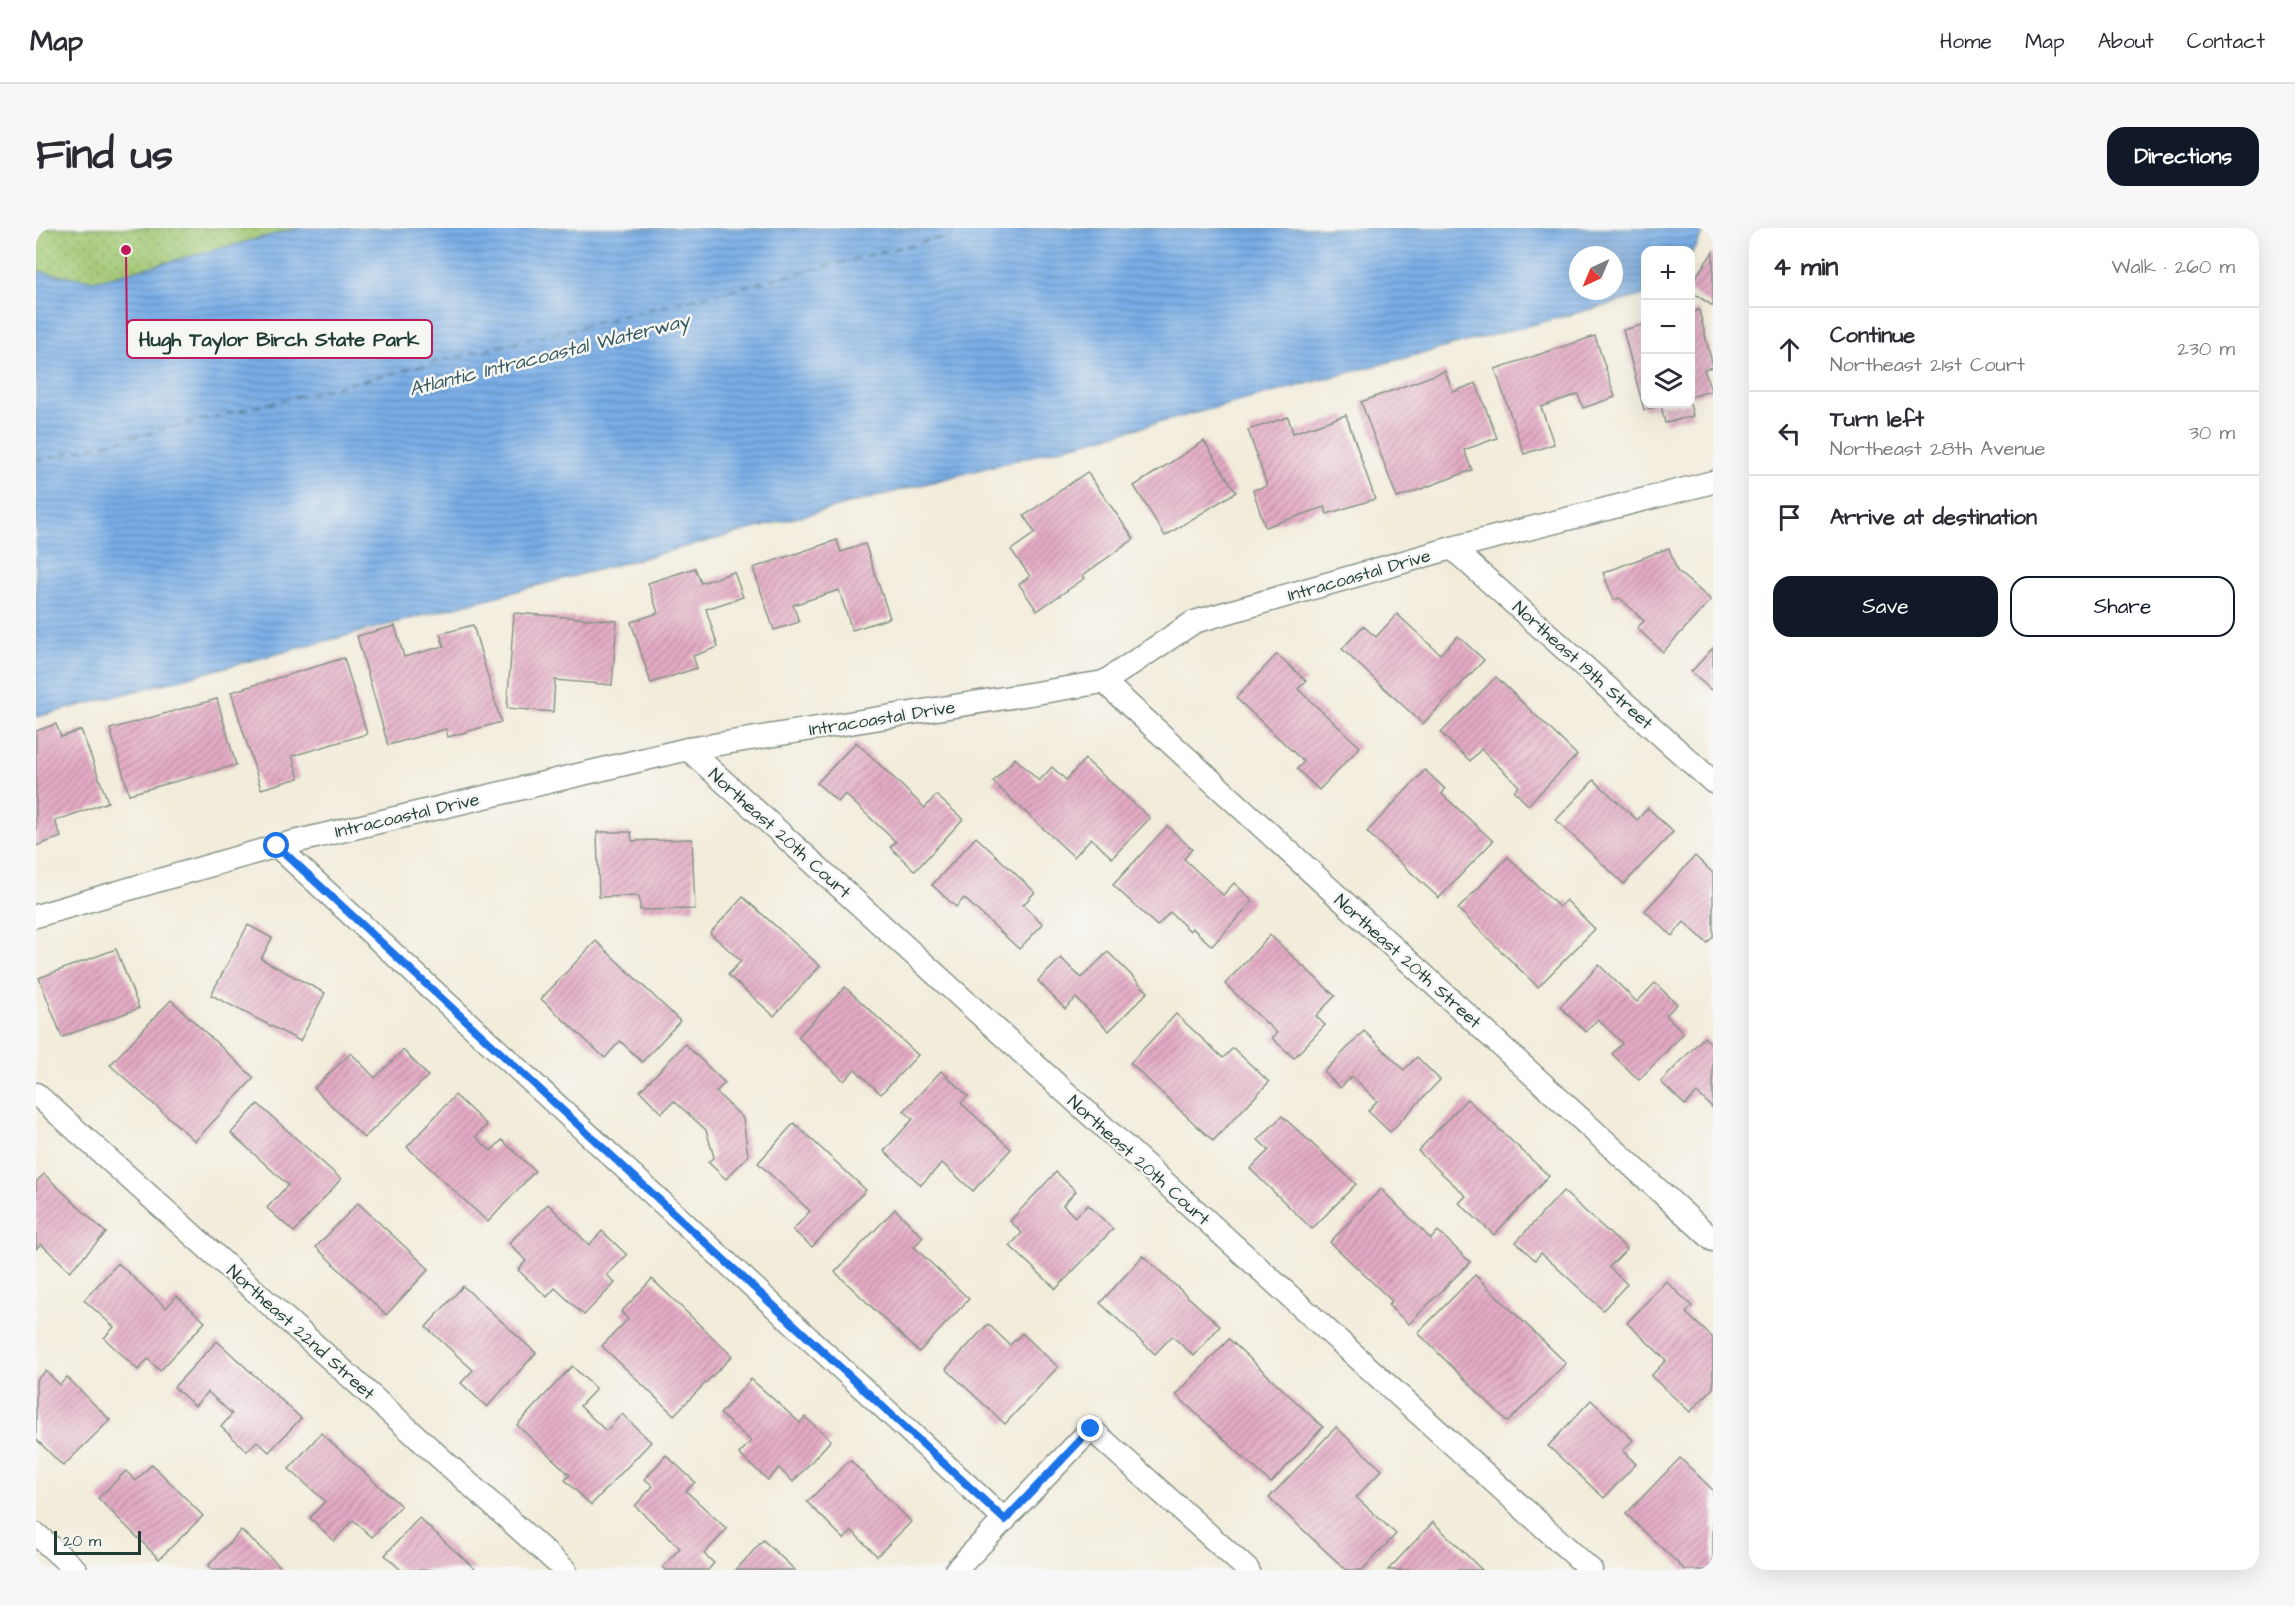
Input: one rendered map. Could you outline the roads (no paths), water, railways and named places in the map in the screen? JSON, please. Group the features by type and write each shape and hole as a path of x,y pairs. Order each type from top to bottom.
{"street":[{"name":"Intracoastal Drive","path":"36,916 277,846 688,749 1104,682 1194,622 1452,548 1713,482"},
{"name":"Northeast 19th Street","path":"1452,548 1713,783"},
{"name":"Northeast 20th Street","path":"1104,682 1713,1240"},
{"name":"Northeast 20th Court","path":"688,749 1591,1570"},
{"path":"277,846 1005,1520"},
{"name":"Northeast 22nd Street","path":"36,1094 565,1570"},
{"path":"956,1570 1091,1429 1248,1570"},
{"path":"36,1534 76,1570"}],"water":[{"name":"Atlantic Intracoastal Waterway","path":"299,228 1706,228 1695,247 1641,246 1641,296 36,717 36,271 95,281"}],"place":[{"name":"Hugh Taylor Birch State Park","path":"126,250"}]}
